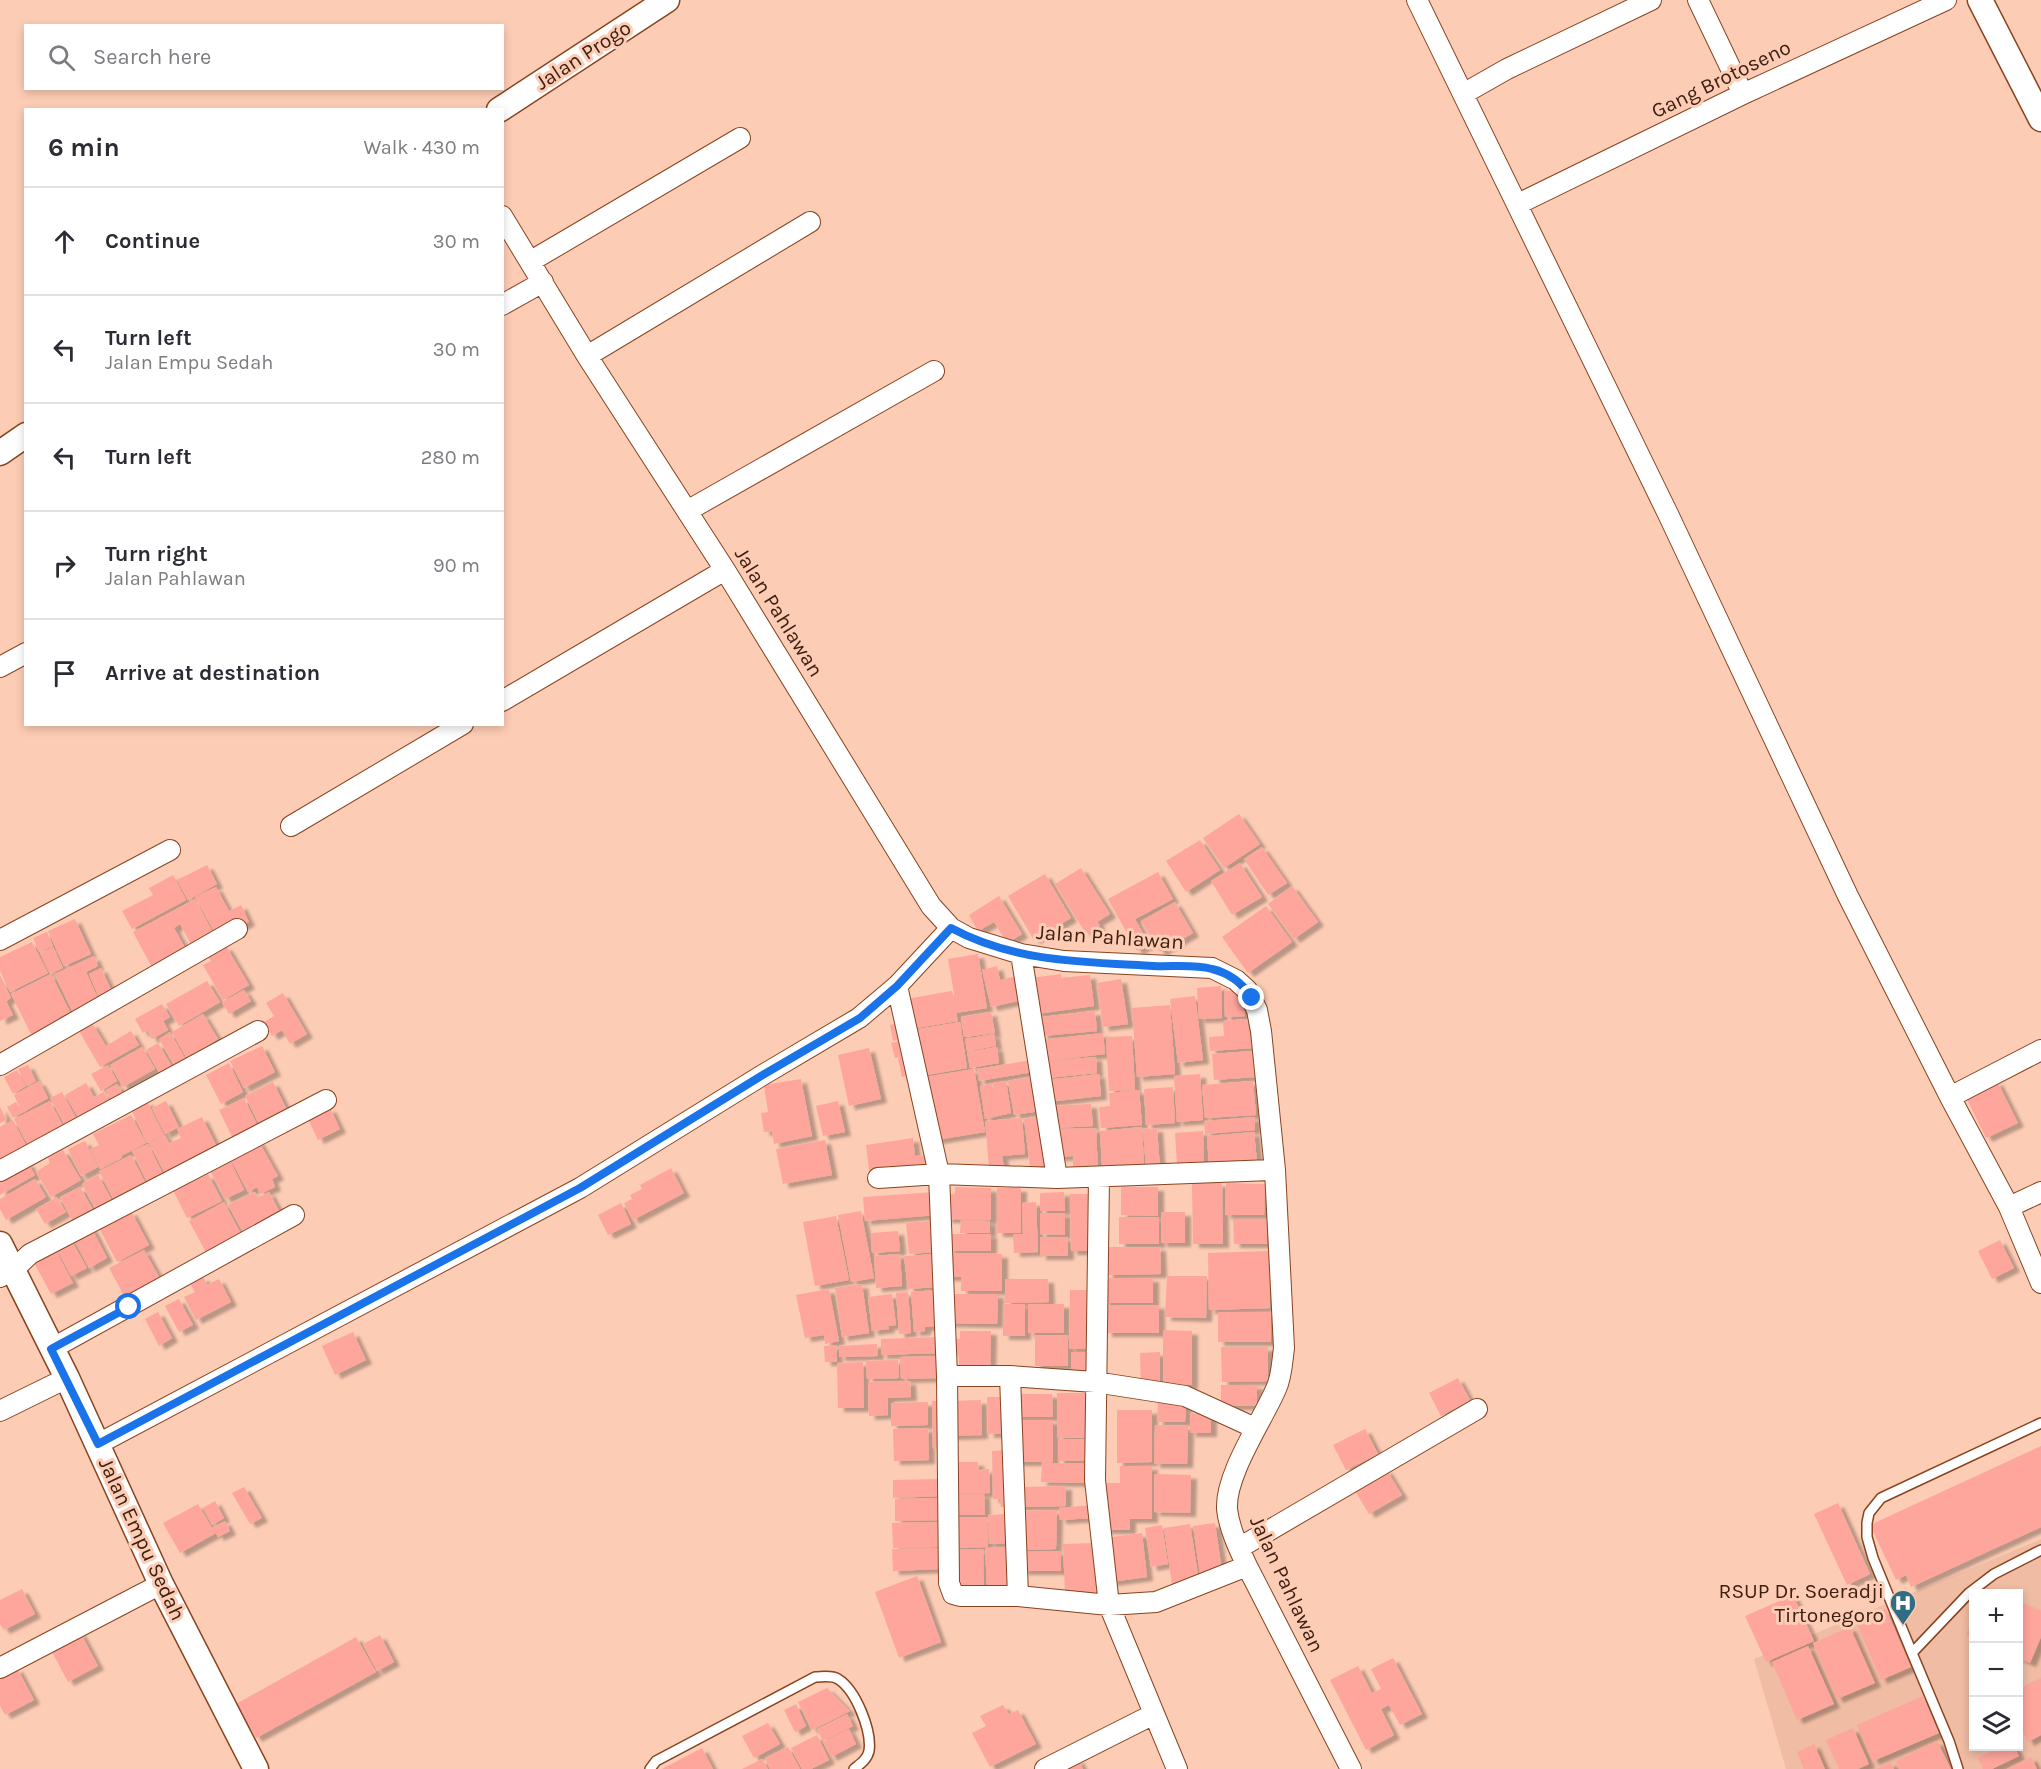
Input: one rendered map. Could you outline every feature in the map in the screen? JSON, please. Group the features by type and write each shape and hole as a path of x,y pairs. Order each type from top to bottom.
{"street":[{"name":"Jalan Progo","path":"502,108 667,0"},
{"path":"1417,0 1663,503 1848,896 1950,1097 2009,1207 2041,1283"},
{"path":"1463,94 1507,69 1650,0"},
{"path":"1698,0 1743,94"},
{"name":"Gang Brotoseno","path":"1518,204 1743,94 1946,0"},
{"path":"1980,0 2041,119"},
{"path":"531,261 740,138"},
{"name":"Jalan Pahlawan","path":"504,219 587,356 725,570 931,906 951,928 969,938 1021,954 1064,961 1212,969 1236,980 1252,998 1261,1031 1275,1170 1284,1348 1277,1388 1256,1428 1228,1495 1227,1511 1247,1566 1351,1769"},
{"path":"587,356 810,222"},
{"path":"504,304 543,282"},
{"path":"687,511 934,371"},
{"path":"0,453 24,436"},
{"path":"504,700 725,570"},
{"path":"0,667 24,654"},
{"path":"291,826 460,726"},
{"path":"0,940 170,850"},
{"path":"98,1444 580,1188 761,1076 860,1018 897,986 951,928"},
{"path":"0,1065 237,929"},
{"path":"1021,954 1057,1178"},
{"path":"897,986 939,1174 947,1376 951,1592 960,1596 1018,1596 1109,1605 1156,1602 1247,1566"},
{"path":"0,1171 258,1031"},
{"path":"1950,1097 2041,1050"},
{"path":"7,1274 30,1254 326,1100"},
{"path":"878,1178 939,1174 1057,1178 1275,1170"},
{"path":"1099,1177 1095,1480 1109,1605 1177,1769"},
{"path":"2009,1207 2041,1192"},
{"path":"51,1349 294,1215"},
{"name":"Jalan Empu Sedah","path":"0,1244 7,1274 67,1378 161,1584 256,1769"},
{"path":"947,1376 1010,1376 1095,1382 1185,1396 1256,1428"},
{"path":"1010,1376 1018,1596"},
{"path":"0,1411 67,1378"},
{"path":"1239,1548 1477,1409"},
{"path":"0,1668 161,1584"},
{"path":"1045,1769 1154,1714"}],"lane":[{"path":"1958,1769 1949,1741 1873,1558 1867,1537 1867,1523 1872,1506 1881,1497 2041,1422"},
{"path":"1912,1653 1970,1593 1994,1575 2041,1551"},
{"path":"650,1769 656,1761 815,1677 836,1677 845,1684 863,1711 869,1752 865,1760 854,1769"}],"shaded area":[{"name":"RSUP Dr. Soeradji Tirtonegoro","path":"2041,1539 2041,1769 1786,1769 1754,1659"}],"building":[{"path":"1239,814 1260,844 1224,868 1203,838"},
{"path":"1200,840 1220,870 1186,892 1166,861"},
{"path":"1262,847 1287,883 1268,895 1244,859"},
{"path":"1240,863 1262,897 1232,915 1211,881"},
{"path":"207,865 217,884 188,900 177,880"},
{"path":"1081,868 1110,914 1097,922 1100,926 1086,934 1055,884"},
{"path":"1158,872 1173,899 1135,919 1149,944 1137,951 1108,899"},
{"path":"1045,874 1071,918 1034,940 1008,896"},
{"path":"173,875 186,900 132,929 122,911 153,895 149,888"},
{"path":"1292,886 1318,922 1294,939 1268,904"},
{"path":"216,887 229,911 241,905 249,922 218,938 195,897"},
{"path":"999,896 1022,934 1007,943 994,922 978,931 969,915"},
{"path":"195,899 216,938 194,950 180,924 174,928 189,955 155,973 133,932"},
{"path":"1175,902 1193,933 1160,952 1141,921"},
{"path":"1266,906 1292,942 1248,973 1222,937"},
{"path":"75,919 91,954 64,966 48,931"},
{"path":"47,932 53,946 39,952 33,938"},
{"path":"32,942 48,973 10,992 0,971 0,957"},
{"path":"226,946 249,985 223,1000 203,965 211,961 208,956"},
{"path":"53,947 63,968 50,974 40,953"},
{"path":"978,954 987,1008 956,1013 958,1021 911,1029 906,999 952,991 956,1005 948,959"},
{"path":"94,956 98,966 86,972 101,1005 75,1017 55,974"},
{"path":"997,966 1000,980 1017,976 1022,1000 991,1007 982,970"},
{"path":"101,968 114,996 101,1002 89,974"},
{"path":"51,974 70,1012 59,1017 63,1025 34,1040 11,994"},
{"path":"1061,974 1061,978 1090,975 1094,1006 1036,1014 1031,978"},
{"path":"0,975 11,998 6,1001 13,1015 0,1021"},
{"path":"1121,979 1128,1024 1103,1027 1097,983"},
{"path":"207,981 220,1002 179,1026 166,1004"},
{"path":"1221,986 1222,1018 1199,1019 1197,988"},
{"path":"244,990 251,1001 229,1014 222,1002"},
{"path":"1245,990 1245,1016 1225,1017 1224,991"},
{"path":"283,993 307,1034 290,1044 282,1030 272,1036 264,1022 274,1016 266,1003"},
{"path":"1195,996 1203,1060 1178,1063 1170,999"},
{"path":"162,1004 170,1017 163,1021 168,1030 152,1039 147,1030 143,1033 135,1019"},
{"path":"1170,1005 1175,1074 1137,1077 1132,1008"},
{"path":"1095,1011 1097,1031 1042,1036 1040,1017"},
{"path":"991,1012 995,1033 964,1037 961,1017"},
{"path":"203,1014 218,1039 211,1043 216,1050 197,1061 193,1053 186,1057 172,1032"},
{"path":"1247,1019 1252,1048 1210,1051 1209,1037 1224,1036 1223,1021"},
{"path":"960,1022 967,1068 921,1076 913,1030"},
{"path":"92,1023 106,1046 131,1031 139,1045 100,1067 79,1031"},
{"path":"900,1023 903,1038 893,1041 890,1025"},
{"path":"170,1032 186,1060 175,1066 159,1039"},
{"path":"1103,1033 1105,1054 1048,1061 1096,1057 1097,1073 1047,1078 1040,1040"},
{"path":"994,1034 996,1046 967,1051 965,1039"},
{"path":"1132,1036 1135,1090 1109,1091 1106,1037"},
{"path":"904,1040 908,1055 895,1058 891,1043"},
{"path":"158,1043 175,1072 163,1079 146,1050"},
{"path":"262,1046 275,1072 244,1088 230,1061"},
{"path":"142,1047 155,1069 123,1087 110,1065"},
{"path":"997,1047 999,1063 970,1068 967,1052"},
{"path":"869,1048 881,1099 849,1106 838,1055"},
{"path":"1253,1051 1255,1077 1214,1080 1212,1054"},
{"path":"909,1056 913,1074 902,1077 898,1058"},
{"path":"1031,1060 1033,1072 979,1081 977,1069"},
{"path":"229,1063 243,1092 221,1104 206,1075"},
{"path":"28,1065 36,1081 27,1086 18,1069"},
{"path":"108,1065 117,1081 101,1091 91,1074"},
{"path":"974,1069 985,1132 936,1140 925,1077"},
{"path":"17,1070 26,1086 13,1094 4,1077"},
{"path":"1099,1074 1101,1096 1048,1102 1046,1080"},
{"path":"1200,1074 1203,1120 1177,1122 1174,1076"},
{"path":"1033,1076 1040,1111 1014,1115 1008,1081"},
{"path":"801,1079 812,1136 774,1144 772,1131 764,1132 761,1113 768,1112 764,1085"},
{"path":"39,1081 48,1098 13,1118 7,1107 16,1102 21,1110 14,1095"},
{"path":"1006,1081 1011,1113 985,1119 980,1086 992,1083 995,1103 993,1083"},
{"path":"1253,1081 1256,1115 1205,1118 1202,1085"},
{"path":"1997,1081 2018,1123 1986,1138 1966,1097"},
{"path":"273,1082 289,1114 261,1128 245,1096"},
{"path":"86,1083 94,1097 104,1092 112,1104 81,1122 65,1095"},
{"path":"117,1084 124,1096 113,1103 106,1090"},
{"path":"1173,1087 1175,1123 1146,1125 1144,1089"},
{"path":"1139,1090 1142,1125 1101,1128 1099,1107 1110,1106 1109,1093"},
{"path":"62,1092 78,1122 67,1129 50,1098"},
{"path":"244,1098 260,1131 235,1143 219,1110"},
{"path":"50,1101 66,1132 28,1145 14,1119"},
{"path":"147,1101 164,1135 147,1143 131,1109"},
{"path":"166,1101 179,1127 165,1134 152,1108"},
{"path":"838,1101 845,1132 823,1136 816,1106"},
{"path":"1091,1104 1093,1126 1054,1128 1052,1106"},
{"path":"0,1107 7,1120 0,1123"},
{"path":"330,1108 340,1129 318,1140 308,1119"},
{"path":"131,1115 146,1143 100,1169 90,1149 99,1145 93,1134"},
{"path":"1042,1116 1049,1165 1030,1167 1024,1119"},
{"path":"202,1117 220,1153 168,1179 149,1143 165,1135 169,1143 181,1138 177,1129"},
{"path":"1255,1117 1255,1130 1205,1134 1204,1121"},
{"path":"1022,1118 1025,1154 1002,1156 1004,1167 989,1168 985,1121"},
{"path":"13,1120 29,1151 0,1167 0,1127"},
{"path":"1142,1127 1144,1164 1102,1165 1100,1131"},
{"path":"1096,1128 1098,1172 1073,1172 1073,1156 1058,1157 1057,1129"},
{"path":"1157,1128 1160,1168 1146,1169 1143,1129"},
{"path":"1203,1131 1204,1164 1177,1165 1175,1133"},
{"path":"1254,1132 1257,1162 1209,1166 1207,1136"},
{"path":"913,1138 915,1156 925,1155 927,1170 870,1178 866,1145"},
{"path":"258,1140 278,1176 272,1179 275,1187 260,1194 257,1187 248,1192 229,1156"},
{"path":"825,1140 832,1175 783,1184 776,1149"},
{"path":"85,1141 98,1167 81,1176 68,1149"},
{"path":"148,1144 166,1180 150,1188 132,1151"},
{"path":"63,1150 81,1180 51,1197 36,1172 50,1163 48,1158"},
{"path":"131,1155 148,1188 116,1204 99,1171"},
{"path":"228,1156 244,1190 225,1199 207,1165"},
{"path":"27,1162 35,1175 0,1195 0,1177"},
{"path":"671,1168 684,1193 633,1220 624,1203 632,1199 630,1195 642,1189 640,1185"},
{"path":"208,1174 222,1201 187,1218 172,1188"},
{"path":"98,1175 114,1204 98,1213 82,1184"},
{"path":"35,1179 46,1197 6,1220 0,1209 0,1199"},
{"path":"1192,1183 1222,1183 1223,1244 1193,1244"},
{"path":"1226,1183 1265,1184 1264,1215 1225,1215"},
{"path":"80,1187 97,1217 76,1228 60,1197"},
{"path":"955,1187 991,1188 991,1220 946,1219 946,1194 955,1194"},
{"path":"1121,1187 1158,1187 1158,1216 1121,1215"},
{"path":"997,1188 1021,1188 1021,1233 997,1233"},
{"path":"255,1192 258,1198 269,1192 283,1218 246,1237 228,1205"},
{"path":"935,1192 937,1215 865,1221 863,1197"},
{"path":"1064,1192 1065,1211 1040,1211 1040,1193"},
{"path":"1070,1194 1091,1194 1092,1251 1071,1251"},
{"path":"57,1197 66,1212 45,1224 36,1209"},
{"path":"224,1202 244,1240 209,1258 189,1221"},
{"path":"1036,1202 1038,1252 1014,1253 1013,1234 1023,1234 1022,1203"},
{"path":"621,1203 631,1224 608,1235 598,1215"},
{"path":"131,1211 149,1245 117,1262 99,1228"},
{"path":"861,1211 874,1278 851,1282 838,1215"},
{"path":"1161,1212 1185,1212 1185,1243 1161,1243"},
{"path":"1040,1213 1065,1213 1065,1235 1040,1234"},
{"path":"836,1216 849,1280 815,1286 803,1222"},
{"path":"1119,1217 1159,1217 1159,1244 1119,1244"},
{"path":"1233,1219 1267,1219 1267,1244 1234,1244"},
{"path":"961,1220 990,1221 990,1233 960,1233"},
{"path":"932,1221 935,1252 909,1254 906,1223"},
{"path":"91,1227 107,1258 89,1268 73,1237"},
{"path":"898,1231 900,1251 872,1253 871,1233"},
{"path":"948,1234 991,1234 991,1251 948,1251"},
{"path":"1040,1237 1068,1237 1068,1256 1040,1256"},
{"path":"70,1238 87,1268 71,1276 55,1246"},
{"path":"2000,1240 2014,1268 1992,1279 1978,1251"},
{"path":"54,1247 73,1283 51,1294 32,1259"},
{"path":"1106,1247 1160,1247 1161,1274 1107,1275"},
{"path":"144,1250 163,1284 128,1303 109,1268"},
{"path":"1269,1251 1270,1308 1209,1310 1208,1253"},
{"path":"947,1253 1002,1254 1002,1291 961,1291 961,1277 947,1277"},
{"path":"900,1254 902,1286 876,1288 874,1256"},
{"path":"937,1254 937,1264 923,1265 935,1265 937,1287 908,1289 904,1256"},
{"path":"1167,1276 1207,1276 1206,1318 1165,1317"},
{"path":"203,1277 207,1285 219,1279 231,1302 196,1320 184,1297 195,1292 190,1284"},
{"path":"1103,1278 1153,1278 1153,1303 1103,1303"},
{"path":"1005,1279 1048,1279 1049,1302 1005,1303"},
{"path":"862,1284 869,1333 842,1337 835,1288"},
{"path":"829,1289 839,1341 825,1344 824,1335 805,1338 796,1295"},
{"path":"936,1290 939,1326 925,1327 925,1331 914,1332 911,1292"},
{"path":"1070,1290 1090,1290 1090,1349 1069,1349"},
{"path":"908,1292 911,1333 899,1334 896,1293"},
{"path":"892,1294 896,1325 888,1326 889,1329 872,1331 868,1297"},
{"path":"946,1294 998,1294 997,1324 946,1323"},
{"path":"179,1299 193,1325 179,1332 165,1306"},
{"path":"1003,1304 1025,1304 1025,1336 1003,1336"},
{"path":"1028,1304 1064,1304 1064,1333 1028,1333"},
{"path":"1105,1305 1159,1305 1159,1333 1106,1333"},
{"path":"158,1312 172,1338 159,1346 145,1319"},
{"path":"1218,1312 1271,1312 1271,1342 1218,1342"},
{"path":"1163,1330 1192,1331 1192,1385 1163,1385"},
{"path":"960,1331 991,1331 990,1373 959,1373 959,1353 953,1353 953,1338 960,1339"},
{"path":"353,1332 366,1360 335,1375 322,1346"},
{"path":"1035,1335 1068,1335 1068,1366 1035,1366"},
{"path":"937,1337 937,1353 881,1355 881,1339"},
{"path":"877,1344 878,1356 839,1357 839,1346"},
{"path":"836,1345 837,1362 825,1362 824,1346"},
{"path":"1221,1347 1268,1347 1268,1381 1222,1382"},
{"path":"1071,1352 1092,1352 1091,1378 1071,1378"},
{"path":"1160,1352 1160,1388 1141,1388 1140,1353"},
{"path":"939,1356 939,1378 901,1379 900,1357"},
{"path":"898,1360 899,1378 867,1379 866,1361"},
{"path":"863,1362 864,1408 838,1408 837,1363"},
{"path":"1458,1378 1470,1400 1441,1416 1429,1393"},
{"path":"910,1381 911,1397 888,1398 888,1415 869,1416 868,1382"},
{"path":"1221,1385 1257,1385 1257,1406 1221,1406"},
{"path":"1057,1393 1086,1393 1086,1438 1057,1438"},
{"path":"1015,1394 1052,1394 1053,1417 1015,1417"},
{"path":"987,1397 1008,1397 1009,1433 988,1434"},
{"path":"1158,1399 1186,1400 1185,1422 1157,1422"},
{"path":"981,1400 982,1435 951,1436 951,1401"},
{"path":"932,1401 943,1401 944,1448 933,1449"},
{"path":"928,1402 928,1425 891,1426 891,1403"},
{"path":"1117,1410 1152,1410 1152,1462 1117,1463"},
{"path":"1190,1413 1211,1414 1211,1433 1190,1433"},
{"path":"1016,1420 1053,1420 1053,1462 1044,1463 1092,1464 1091,1483 1041,1482 1042,1462 1016,1462"},
{"path":"1155,1425 1188,1426 1187,1464 1154,1464"},
{"path":"928,1428 929,1460 894,1461 893,1429"},
{"path":"1365,1429 1378,1454 1346,1470 1333,1445"},
{"path":"1058,1439 1094,1439 1093,1461 1058,1461"},
{"path":"2041,1446 2041,1527 1911,1587 1906,1575 1896,1580 1870,1525"},
{"path":"1011,1450 1012,1507 1001,1507 1000,1499 993,1499 992,1451"},
{"path":"958,1462 978,1462 979,1470 989,1469 990,1493 950,1494 949,1471 959,1470"},
{"path":"1120,1466 1152,1466 1152,1519 1130,1519 1130,1530 1105,1530 1105,1483 1120,1483"},
{"path":"1386,1469 1402,1495 1369,1514 1354,1489"},
{"path":"1154,1474 1191,1475 1190,1513 1154,1512"},
{"path":"941,1479 941,1496 893,1498 893,1480"},
{"path":"1066,1486 1066,1506 1018,1507 1018,1487"},
{"path":"244,1487 262,1518 250,1524 232,1493"},
{"path":"984,1494 985,1515 952,1515 951,1495"},
{"path":"942,1498 943,1520 895,1521 895,1499"},
{"path":"215,1501 224,1518 212,1525 203,1508"},
{"path":"1838,1503 1870,1574 1847,1585 1814,1514"},
{"path":"198,1504 212,1528 225,1521 230,1531 218,1537 216,1533 180,1553 163,1523"},
{"path":"1092,1505 1093,1518 1060,1520 1059,1508"},
{"path":"1057,1510 1056,1549 1019,1550 1018,1511"},
{"path":"1009,1514 1010,1543 989,1544 988,1515"},
{"path":"987,1517 988,1547 953,1548 952,1518"},
{"path":"943,1522 944,1539 937,1540 938,1547 893,1548 892,1523"},
{"path":"1215,1523 1222,1571 1200,1574 1193,1526"},
{"path":"1190,1524 1199,1581 1172,1585 1164,1528"},
{"path":"1162,1525 1168,1564 1151,1567 1145,1528"},
{"path":"1142,1533 1147,1577 1111,1582 1105,1538"},
{"path":"1096,1543 1098,1593 1065,1594 1063,1544"},
{"path":"1007,1547 1008,1586 987,1586 985,1548"},
{"path":"938,1548 938,1569 893,1571 892,1549"},
{"path":"983,1549 984,1591 961,1591 960,1581 954,1582 953,1550"},
{"path":"1061,1551 1061,1571 1022,1571 1021,1552"},
{"path":"917,1576 941,1642 899,1658 875,1592"},
{"path":"22,1589 35,1614 4,1630 0,1624 0,1600"},
{"path":"1793,1595 1814,1641 1766,1662 1745,1616"},
{"path":"2023,1603 2041,1611 2041,1637 2030,1663 2023,1660"},
{"path":"1886,1609 1911,1667 1881,1680 1856,1622"},
{"path":"1850,1627 1875,1683 1837,1699 1813,1643"},
{"path":"80,1632 98,1666 68,1682 50,1648"},
{"path":"380,1635 394,1662 377,1671 363,1644"},
{"path":"356,1637 376,1672 256,1738 236,1704"},
{"path":"1808,1646 1834,1704 1797,1720 1772,1662"},
{"path":"1393,1658 1422,1714 1400,1725 1389,1705 1381,1709 1394,1735 1366,1750 1330,1680 1358,1666 1372,1693 1381,1689 1371,1669"},
{"path":"17,1668 34,1700 5,1715 0,1706 0,1677"},
{"path":"2041,1678 2041,1735 2028,1742 2023,1732 2023,1687"},
{"path":"827,1688 850,1711 812,1730 798,1702"},
{"path":"1923,1696 1939,1733 1873,1761 1857,1725"},
{"path":"796,1704 806,1726 795,1732 784,1710"},
{"path":"1003,1705 1009,1714 1018,1710 1036,1744 990,1767 972,1733 986,1726 980,1716"},
{"path":"847,1714 853,1726 823,1741 817,1729"},
{"path":"768,1723 780,1744 754,1758 742,1736"},
{"path":"1853,1728 1869,1764 1858,1769 1839,1769 1826,1740"},
{"path":"849,1729 856,1744 831,1757 823,1742"},
{"path":"817,1735 829,1760 811,1769 802,1769 791,1748"},
{"path":"1937,1741 1951,1769 1900,1769 1896,1761"},
{"path":"1814,1744 1825,1769 1804,1769 1797,1752"},
{"path":"788,1747 800,1769 770,1769 765,1758"},
{"path":"702,1748 713,1769 662,1769"},
{"path":"1991,1751 2016,1751 2019,1756 1992,1769 1983,1769 1978,1758"},
{"path":"2031,1757 2037,1769 2007,1769"},
{"path":"762,1759 768,1769 742,1769"},
{"path":"1078,1759 1083,1769 1057,1769"},
{"path":"1891,1762 1894,1769 1876,1769"}],"place":[{"name":"RSUP Dr. Soeradji Tirtonegoro","path":"1903,1626"}],"route":[{"path":"129,1307 51,1349 98,1444 580,1188 761,1076 860,1018 897,986 951,928 969,938 1021,954 1064,961 1212,969 1236,980 1252,998"}]}
